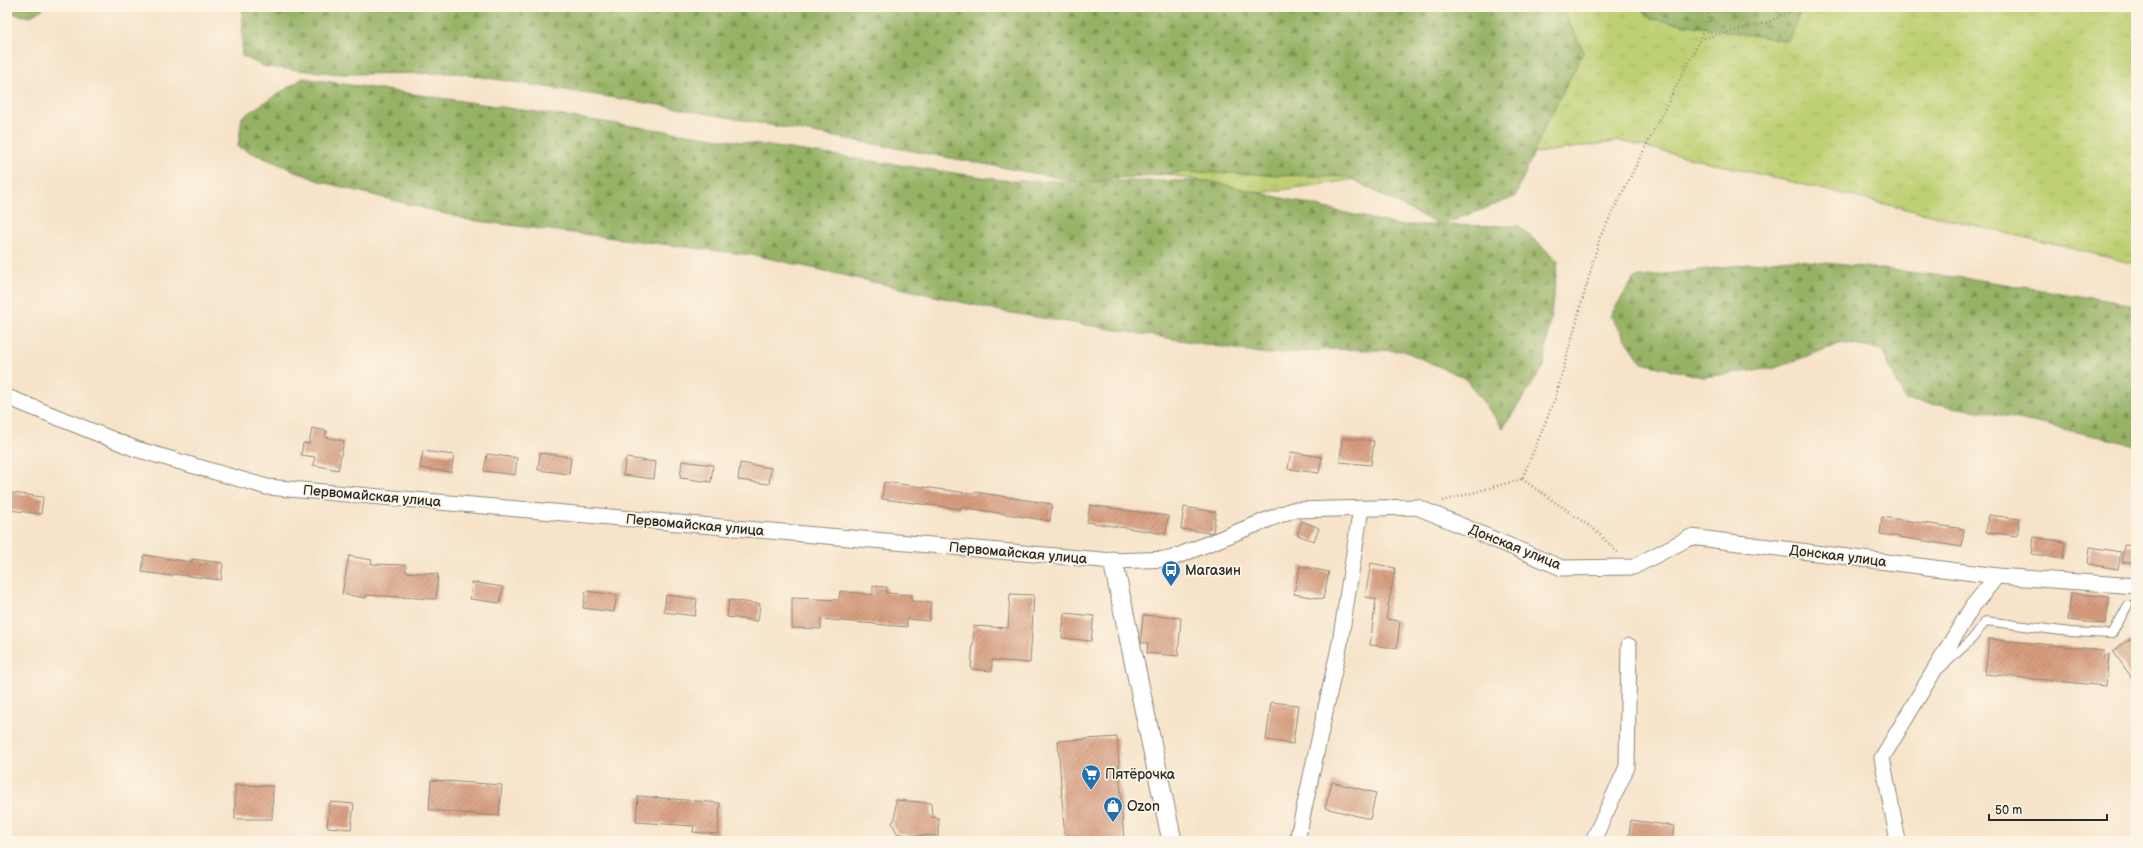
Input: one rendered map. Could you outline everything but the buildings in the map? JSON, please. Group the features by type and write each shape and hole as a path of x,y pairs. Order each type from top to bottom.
{"street":[{"name":"Первомайская улица","path":"7,397 136,449 267,487 1113,562"},
{"path":"1297,841 1340,642 1361,508"},
{"name":"Донская улица","path":"1113,562 1170,559 1292,510 1417,508 1562,568 1633,567 1692,537 1997,576 2136,586"},
{"path":"1113,562 1172,841"},
{"path":"1898,841 1882,758 1972,607 1997,576"},
{"path":"1595,841 1595,836 1627,767 1629,646"}],"lane":[{"path":"1928,681 1972,639 1986,620 2070,632 2112,634 2128,605"}],"path":[{"path":"1522,479 1555,399 1600,237 1700,39 1711,7"},
{"path":"1700,39 1767,23 1798,7"},
{"path":"1417,508 1522,479"},
{"path":"1522,479 1595,530 1633,567"}],"green space":[{"path":"7,7 46,7 29,17 7,12"},
{"path":"243,7 1561,7 1584,52 1546,124 1515,197 1441,225 1519,226 1558,261 1544,366 1503,428 1465,378 1404,351 1336,349 1267,354 1005,312 759,256 469,220 319,181 238,147 242,117 303,78 1009,181 1077,181 660,105 456,73 343,74 266,67 242,56","holes":["1187,172 1348,177 1439,225 1398,225 1208,181 1087,181"]},
{"path":"345,7 2136,7 2136,264 1620,141 1260,193"},
{"path":"1641,7 1802,7 1788,41 1651,19"},
{"path":"1789,259 1973,279 2136,305 2136,445 1991,413 1905,400 1882,350 1842,343 1775,368 1703,377 1642,363 1610,316 1634,278"}],"place":[{"name":"Магазин","path":"1171,587"},
{"name":"Пятёрочка","path":"1091,791"},
{"name":"Ozon","path":"1113,823"}]}
